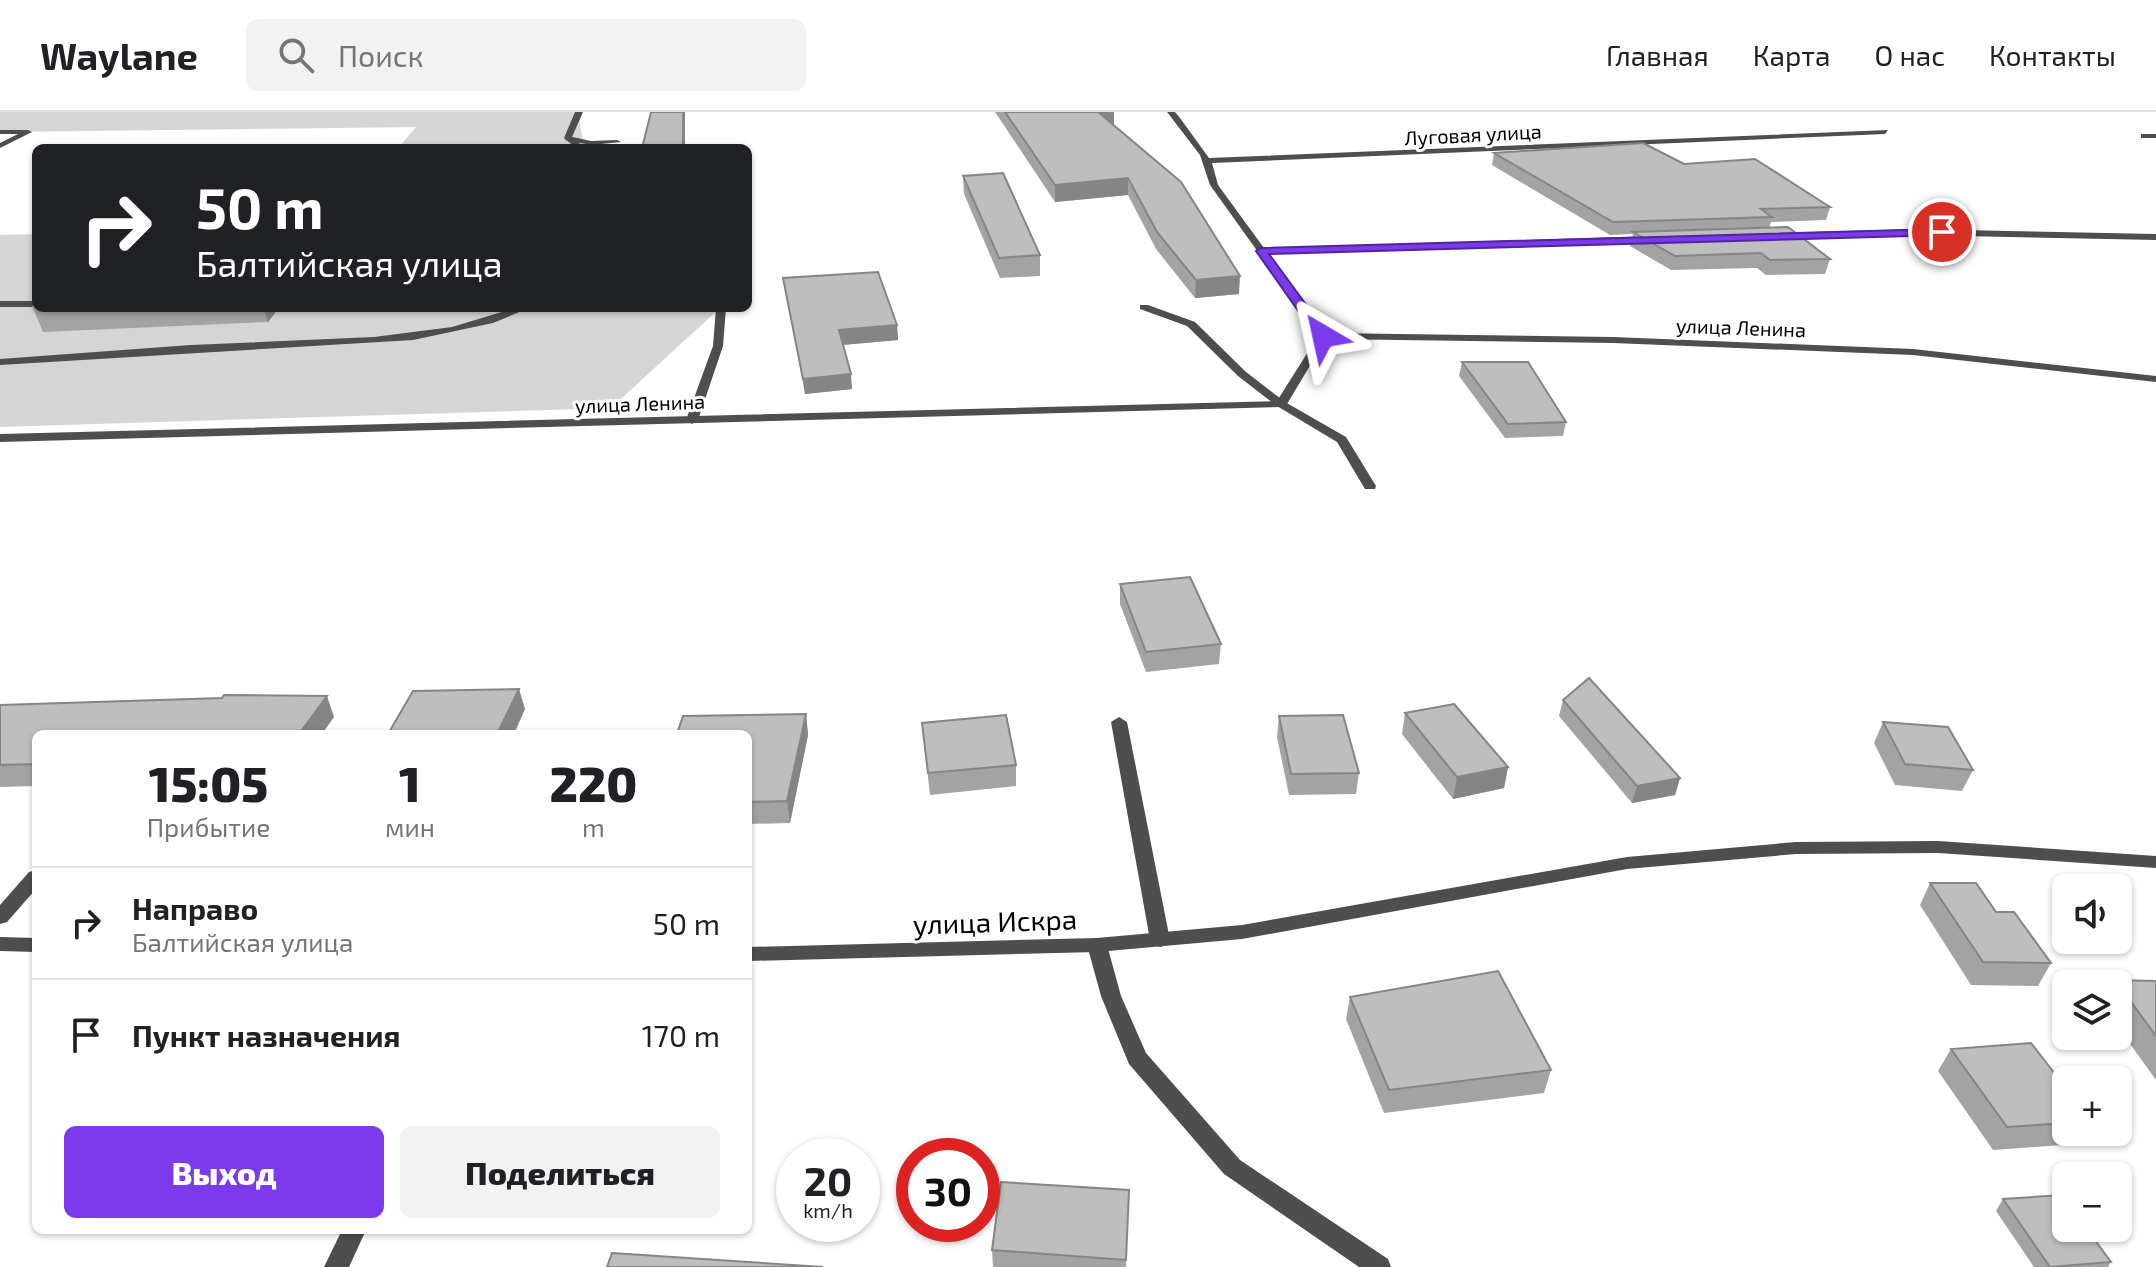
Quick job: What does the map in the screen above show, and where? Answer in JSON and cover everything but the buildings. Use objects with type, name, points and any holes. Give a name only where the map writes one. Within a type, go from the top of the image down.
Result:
[{"type":"street","points":[[568,138],[579,112]]},
{"type":"street","points":[[1171,112],[1185,126],[1206,161],[1214,185],[1323,336],[1281,404]]},
{"type":"street","points":[[0,132],[28,132],[0,146]]},
{"type":"street","name":"Луговая улица","points":[[1206,161],[1885,132]]},
{"type":"street","points":[[2144,136],[2156,136]]},
{"type":"street","points":[[568,138],[591,143],[617,142]]},
{"type":"street","points":[[568,138],[576,144]]},
{"type":"street","points":[[1769,236],[1912,232],[2156,237]]},
{"type":"street","points":[[1261,251],[1660,239]]},
{"type":"street","points":[[0,304],[32,304]]},
{"type":"street","points":[[1144,307],[1191,324],[1242,374],[1281,404],[1342,440],[1370,486]]},
{"type":"street","points":[[0,362],[148,350],[397,338],[488,324],[515,312]]},
{"type":"street","points":[[692,420],[718,346],[721,312]]},
{"type":"street","name":"улица Ленина","points":[[1323,336],[1613,340],[1913,352],[2156,379]]},
{"type":"street","name":"улица Ленина","points":[[0,438],[1281,404]]},
{"type":"street","points":[[1119,722],[1160,940]]},
{"type":"street","name":"улица Искра","points":[[752,954],[1097,945],[1242,932],[1627,863],[1796,848],[1938,847],[2156,862]]},
{"type":"street","points":[[0,917],[32,881]]},
{"type":"street","points":[[0,944],[32,945]]},
{"type":"street","points":[[1097,945],[1111,996],[1137,1058],[1232,1167],[1379,1267]]},
{"type":"street","points":[[336,1267],[352,1234]]},
{"type":"shaded area","points":[[0,112],[578,112],[583,144],[401,144],[416,127],[0,132]]},
{"type":"shaded area","points":[[32,234],[32,312],[716,312],[611,408],[0,427],[0,235]]},
{"type":"route","points":[[1323,336],[1261,251],[1942,232]]}]
